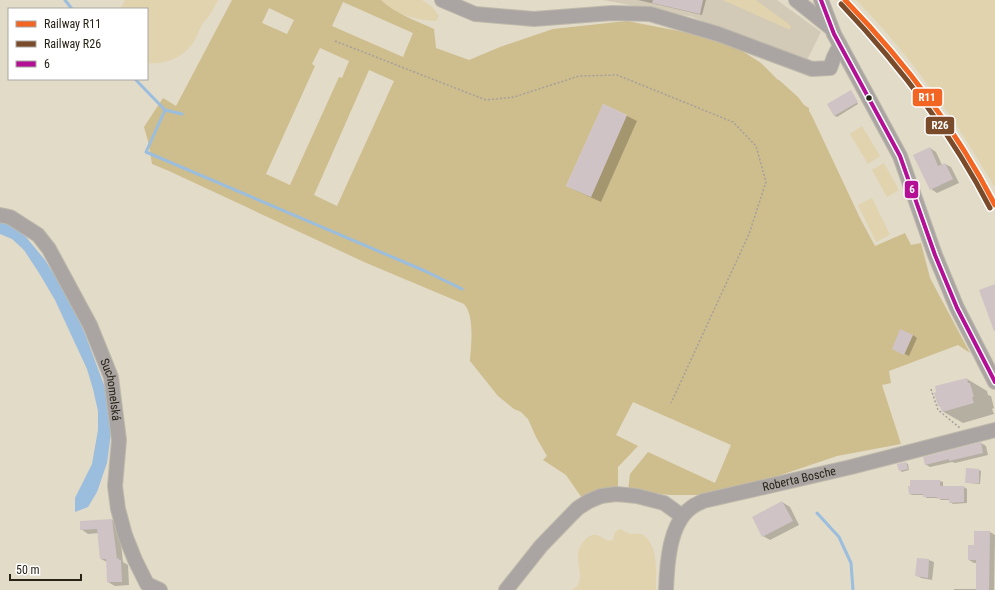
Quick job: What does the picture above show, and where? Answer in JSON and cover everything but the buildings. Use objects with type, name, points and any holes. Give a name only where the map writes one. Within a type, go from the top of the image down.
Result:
[{"type":"street","points":[[442,0],[474,14],[534,19],[612,13],[650,14],[718,34],[812,69],[830,68],[840,46]]},
{"type":"street","points":[[799,3],[832,29]]},
{"type":"street","points":[[822,3],[840,46],[900,156],[935,255],[957,308],[995,382]]},
{"type":"street","name":"Suchomelská","points":[[0,215],[10,217],[38,235],[50,249],[90,324],[111,377],[119,440],[115,486],[118,509],[125,535],[135,560],[148,584],[160,590]]},
{"type":"street","name":"Roberta Bosche","points":[[666,590],[673,536],[677,525],[682,516],[692,507],[704,501],[851,467],[995,430]]},
{"type":"street","points":[[506,590],[542,546],[578,508],[589,501],[601,496],[616,494],[637,496],[664,503],[682,516]]},
{"type":"path","points":[[335,41],[486,100],[514,97],[579,76],[617,75],[733,122],[756,146],[766,182],[749,234],[671,403]]},
{"type":"path","points":[[931,389],[938,410],[971,436]]},
{"type":"shaded area","points":[[125,0],[218,0],[209,16],[201,26],[191,46],[174,59],[161,63],[148,63],[148,8],[121,8]]},
{"type":"shaded area","points":[[232,0],[381,0],[399,13],[434,29],[436,48],[469,60],[500,47],[553,29],[627,21],[684,32],[736,47],[761,63],[798,97],[804,105],[809,108],[809,111],[860,218],[875,246],[905,233],[911,245],[921,243],[930,278],[970,353],[958,345],[889,371],[891,383],[882,385],[901,444],[837,456],[769,479],[700,495],[670,495],[628,490],[630,474],[648,452],[715,483],[731,445],[633,402],[616,435],[638,446],[618,467],[618,486],[592,493],[582,498],[566,475],[543,460],[547,456],[528,419],[521,412],[514,409],[498,396],[470,361],[471,323],[470,316],[464,304],[364,262],[152,164],[144,127],[163,98],[176,106]],"holes":[[[343,2],[413,33],[403,57],[332,26]],[[269,8],[294,20],[287,34],[262,23]],[[320,48],[349,61],[342,78],[339,77],[290,185],[266,174],[315,66],[312,64]],[[369,70],[394,81],[337,206],[314,195]],[[603,104],[627,115],[591,197],[566,186]]]},
{"type":"shaded area","points":[[381,0],[422,0],[432,7],[439,16],[436,21],[406,16],[399,13]]},
{"type":"shaded area","points":[[603,0],[777,0],[821,32],[806,62],[749,42],[693,17]]},
{"type":"shaded area","points":[[724,0],[756,0],[790,25],[791,29],[725,2]]},
{"type":"shaded area","points":[[856,0],[995,0],[995,188],[965,138],[932,90],[895,43]]},
{"type":"shaded area","points":[[862,126],[880,156],[868,164],[850,134]]},
{"type":"shaded area","points":[[884,163],[899,190],[887,197],[872,170]]},
{"type":"shaded area","points":[[872,198],[890,235],[876,242],[858,205]]},
{"type":"shaded area","points":[[620,529],[630,534],[641,534],[647,538],[651,544],[654,551],[656,567],[656,590],[571,590],[577,586],[580,581],[578,553],[583,542],[588,537],[593,535],[597,535],[610,541],[613,540],[615,532]]},
{"type":"water","points":[[0,222],[11,225],[26,237],[45,260],[71,302],[85,334],[107,393],[111,433],[107,463],[97,492],[88,507],[75,512],[75,498],[92,464],[98,430],[98,411],[93,389],[87,369],[55,300],[24,250],[12,239],[0,234]]},
{"type":"waterway","points":[[65,0],[71,8]]},
{"type":"waterway","points":[[136,80],[165,110],[146,152],[425,271],[462,289]]},
{"type":"waterway","points":[[165,110],[182,114]]},
{"type":"waterway","points":[[817,513],[839,537],[851,563],[853,590]]},
{"type":"rail line","name":"R11","points":[[845,0],[888,47],[928,97],[964,150],[995,205]]},
{"type":"rail line","name":"R26","points":[[841,4],[883,51],[923,101],[959,153],[990,208]]},
{"type":"transit line","name":"6","points":[[821,0],[834,34],[900,156],[935,255],[957,308],[995,382]]}]
